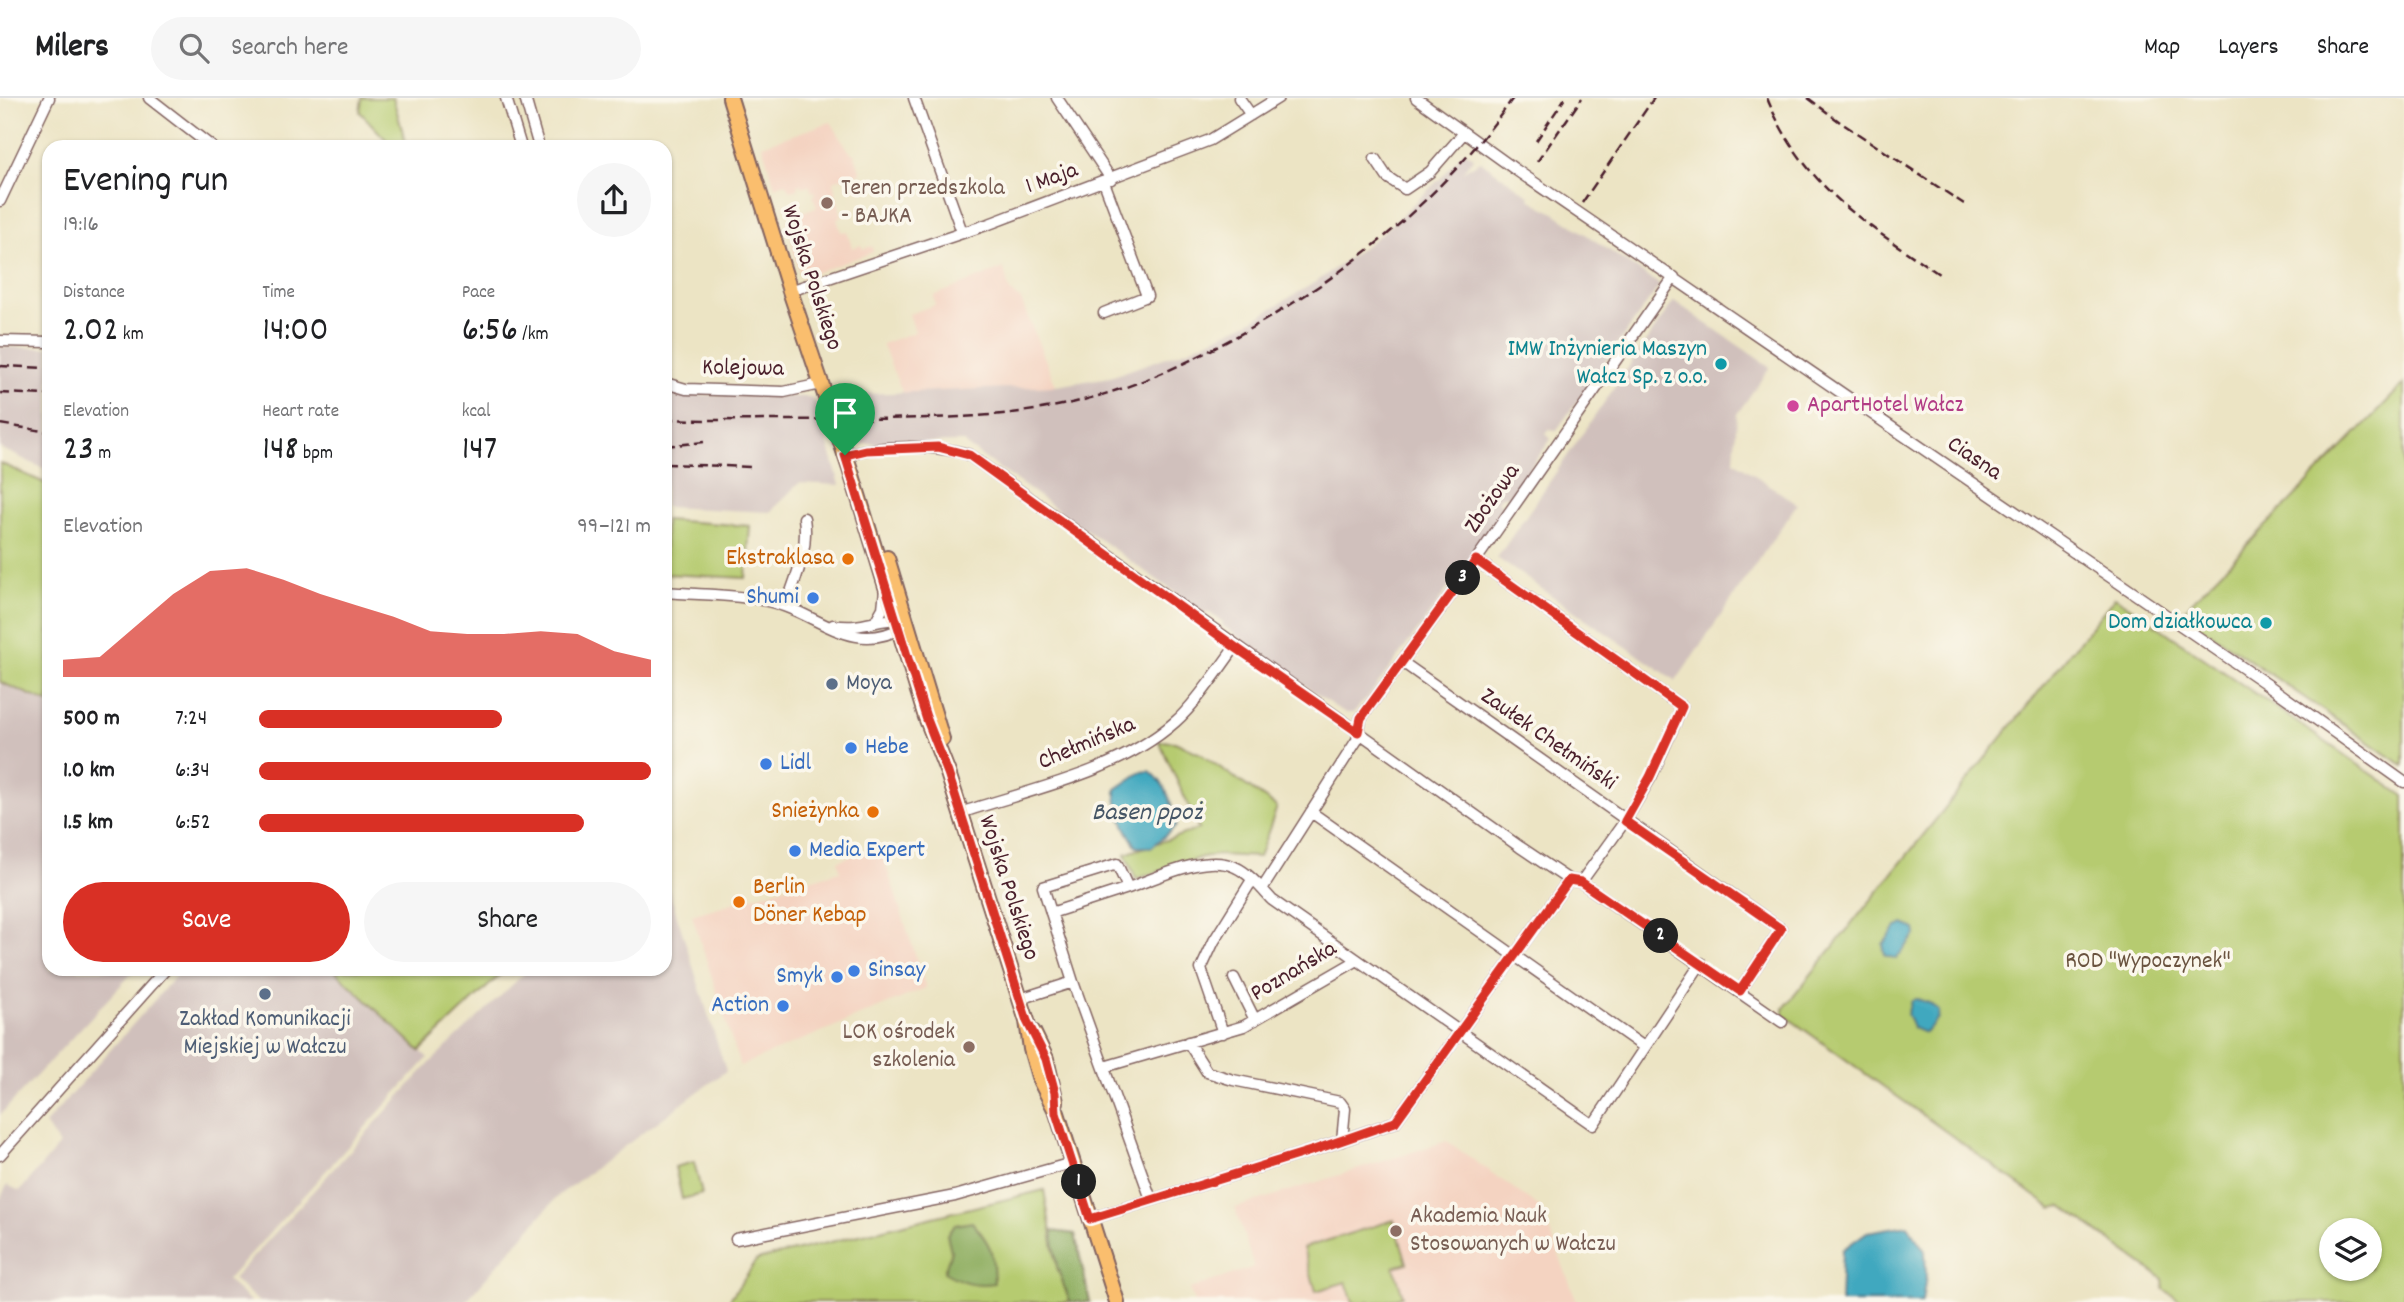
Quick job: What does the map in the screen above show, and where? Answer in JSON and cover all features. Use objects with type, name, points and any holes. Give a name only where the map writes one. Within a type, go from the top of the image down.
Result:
[{"type":"main road","name":"Wojska Polskiego","points":[[730,98],[886,586],[936,714],[945,749],[946,768],[1027,1021],[1031,1049],[1040,1080],[1056,1113],[1117,1302]]},
{"type":"main road","name":"Wojska Polskiego","points":[[851,472],[884,550],[901,623]]},
{"type":"street","points":[[1,196],[49,98]]},
{"type":"street","points":[[149,98],[203,140]]},
{"type":"street","points":[[506,98],[519,140]]},
{"type":"street","points":[[525,98],[537,140]]},
{"type":"street","points":[[914,98],[962,233]]},
{"type":"street","points":[[1057,98],[1107,181],[1147,296],[1104,313]]},
{"type":"street","points":[[1239,98],[1251,115]]},
{"type":"street","name":"1 Maja","points":[[790,290],[1107,181],[1210,140],[1278,98]]},
{"type":"street","name":"Ciasna","points":[[1416,98],[1463,134],[2268,685],[2404,782]]},
{"type":"street","points":[[1375,159],[1387,177],[1405,189],[1436,166],[1463,134]]},
{"type":"street","name":"Zbożowa","points":[[1262,889],[1357,740],[1361,718],[1476,560],[1674,277]]},
{"type":"street","points":[[0,341],[42,342]]},
{"type":"street","name":"Kolejowa","points":[[672,385],[686,389],[784,392],[821,384]]},
{"type":"street","points":[[845,455],[866,450],[938,447],[969,455],[1235,647],[1569,880],[1581,882],[1783,1022]]},
{"type":"street","points":[[786,606],[807,538],[804,518]]},
{"type":"street","points":[[1476,560],[1682,707],[1650,777],[1625,821],[1581,882]]},
{"type":"street","points":[[875,622],[883,608],[886,586]]},
{"type":"street","points":[[672,593],[762,600],[786,606],[839,632],[865,638],[901,623]]},
{"type":"street","points":[[822,623],[854,628],[875,622],[901,623]]},
{"type":"street","name":"Chełmińska","points":[[960,813],[1088,771],[1127,754],[1154,738],[1178,720],[1235,647]]},
{"type":"street","name":"Zaułek Chełmiński","points":[[1402,662],[1781,929],[1740,991]]},
{"type":"street","points":[[1311,812],[1644,1047]]},
{"type":"street","name":"Poznańska","points":[[1051,913],[1207,862],[1222,863],[1237,868],[1272,900],[1356,961],[1255,1020],[1223,1033],[1104,1067]]},
{"type":"street","points":[[1128,888],[1117,864],[1043,887],[1073,982],[1151,1199]]},
{"type":"street","points":[[1223,1033],[1201,969],[1214,940],[1252,880]]},
{"type":"street","points":[[1090,1219],[1395,1122],[1569,880]]},
{"type":"street","points":[[1356,961],[1594,1125],[1701,963]]},
{"type":"street","points":[[0,1156],[160,976]]},
{"type":"street","points":[[1234,978],[1255,1020]]},
{"type":"street","points":[[1020,999],[1073,982]]},
{"type":"street","points":[[1188,1042],[1207,1072],[1340,1102],[1345,1109],[1342,1141]]},
{"type":"street","points":[[736,1239],[841,1216],[955,1196],[1072,1163]]},
{"type":"shaded area","name":"Teren przedszkola - BAJKA","points":[[831,122],[849,151],[855,155],[861,173],[833,181],[842,217],[837,219],[841,232],[847,231],[852,248],[872,246],[873,252],[801,278],[791,235],[796,233],[794,227],[789,228],[787,221],[797,218],[796,214],[817,207],[813,196],[816,194],[809,185],[797,185],[798,189],[790,191],[786,183],[775,187],[762,145]]},
{"type":"shaded area","points":[[1464,151],[1474,158],[1462,172],[1480,161],[1530,196],[1529,199],[1556,214],[1660,285],[1556,431],[1549,429],[1546,434],[1551,439],[1510,496],[1502,496],[1498,501],[1503,507],[1498,516],[1432,611],[1353,713],[1346,713],[1332,705],[1222,625],[1223,622],[1200,610],[965,442],[855,444],[844,395],[1056,386],[1110,377],[1189,349],[1249,322],[1319,280],[1382,233],[1442,177]]},
{"type":"shaded area","points":[[1004,268],[1009,290],[1021,300],[1056,386],[1013,397],[903,394],[882,344],[915,332],[909,314],[935,305],[933,296]]},
{"type":"shaded area","points":[[1674,301],[1770,367],[1737,414],[1734,461],[1797,504],[1676,681],[1497,558]]},
{"type":"shaded area","points":[[0,347],[42,348],[42,468],[0,448]]},
{"type":"shaded area","points":[[672,391],[688,395],[810,397],[816,403],[840,485],[799,483],[770,512],[672,507]]},
{"type":"shaded area","points":[[0,683],[42,701],[42,976],[129,976],[0,1115]]},
{"type":"shaded area","points":[[879,844],[926,988],[740,1066],[692,915],[840,871],[838,861]]},
{"type":"shaded area","points":[[672,900],[726,1071],[559,1195],[465,1302],[259,1302],[233,1279],[432,1061],[522,976],[672,976]]},
{"type":"shaded area","points":[[176,976],[340,976],[428,1058],[227,1280],[251,1302],[0,1302],[0,1199],[7,1185],[20,1191],[59,1145],[45,1124]]},
{"type":"shaded area","name":"Akademia Nauk Stosowanych w Wałczu","points":[[1447,1141],[1541,1208],[1577,1302],[1194,1302],[1190,1289],[1254,1267],[1235,1208]]},
{"type":"green space","points":[[362,98],[393,98],[405,140],[386,140],[360,112]]},
{"type":"green space","points":[[2404,384],[2404,766],[2181,613]]},
{"type":"green space","points":[[0,463],[42,482],[42,700],[0,682]]},
{"type":"green space","points":[[672,520],[750,526],[746,578],[672,574]]},
{"type":"green space","name":"ROD \"Wypoczynek\"","points":[[2115,597],[2404,796],[2404,1302],[2182,1302],[2164,1289],[2163,1279],[2062,1206],[2052,1208],[1784,1015],[1784,1008]]},
{"type":"green space","points":[[1159,741],[1175,742],[1199,753],[1277,807],[1259,857],[1202,857],[1136,879],[1125,854],[1199,829]]},
{"type":"green space","points":[[340,976],[499,976],[420,1051]]},
{"type":"green space","points":[[694,1162],[702,1194],[682,1199],[675,1167]]},
{"type":"green space","points":[[1044,1190],[1057,1267],[1070,1302],[728,1302],[757,1260]]},
{"type":"green space","points":[[1394,1220],[1407,1263],[1394,1267],[1403,1296],[1384,1302],[1353,1302],[1346,1282],[1316,1291],[1303,1248]]},
{"type":"green space","points":[[972,1222],[990,1250],[994,1283],[968,1282],[944,1272],[951,1251],[947,1234],[955,1225]]},
{"type":"green space","points":[[1052,1231],[1075,1234],[1090,1302],[1070,1302],[1057,1267]]},
{"type":"water","name":"Basen ppoż","points":[[1150,771],[1165,789],[1176,826],[1152,847],[1137,847],[1122,820],[1116,789],[1141,772]]},
{"type":"water","points":[[1904,924],[1915,929],[1916,934],[1896,959],[1885,955],[1883,944],[1897,927]]},
{"type":"water","points":[[1912,1000],[1929,1003],[1939,1011],[1938,1018],[1925,1033],[1913,1028],[1907,1014]]},
{"type":"water","points":[[1907,1225],[1925,1251],[1926,1276],[1922,1302],[1840,1302],[1842,1250],[1867,1232]]},
{"type":"railway","points":[[672,419],[812,420],[984,416],[1083,400],[1158,375],[1253,327],[1362,255],[1428,198],[1458,167],[1513,98]]},
{"type":"railway","points":[[1536,141],[1565,98]]},
{"type":"railway","points":[[1537,162],[1582,98]]},
{"type":"railway","points":[[1582,203],[1654,98]]},
{"type":"railway","points":[[1767,98],[1782,129],[1817,179],[1861,219],[1939,274]]},
{"type":"railway","points":[[1808,98],[1964,204]]},
{"type":"railway","points":[[0,366],[42,368]]},
{"type":"railway","points":[[0,393],[42,395]]},
{"type":"railway","points":[[0,424],[42,431]]},
{"type":"railway","points":[[672,445],[704,442]]},
{"type":"railway","points":[[672,464],[753,467]]},
{"type":"place","name":"Teren przedszkola - BAJKA","points":[[827,203]]},
{"type":"place","name":"IMW Inżynieria Maszyn Wałcz Sp. z o.o.","points":[[1721,364]]},
{"type":"place","name":"ApartHotel Wałcz","points":[[1793,406]]},
{"type":"place","name":"Ekstraklasa","points":[[848,559]]},
{"type":"place","name":"Shumi","points":[[813,598]]},
{"type":"place","name":"Dom działkowca","points":[[2266,623]]},
{"type":"place","name":"Moya","points":[[832,684]]},
{"type":"place","name":"Hebe","points":[[851,748]]},
{"type":"place","name":"Lidl","points":[[766,764]]},
{"type":"place","name":"Snieżynka","points":[[873,812]]},
{"type":"place","name":"Media Expert","points":[[795,851]]},
{"type":"place","name":"Berlin Döner Kebap","points":[[739,902]]},
{"type":"place","name":"Sinsay","points":[[854,971]]},
{"type":"place","name":"Smyk","points":[[837,977]]},
{"type":"place","name":"Zakład Komunikacji Miejskiej w Wałczu","points":[[265,994]]},
{"type":"place","name":"Action","points":[[783,1006]]},
{"type":"place","name":"LOK ośrodek szkolenia","points":[[969,1047]]},
{"type":"place","name":"Akademia Nauk Stosowanych w Wałczu","points":[[1396,1231]]},
{"type":"route","points":[[938,447],[969,455],[1235,647],[1358,732],[1361,718],[1476,560],[1682,707],[1650,777],[1625,821],[1781,929],[1740,991],[1581,882],[1569,880],[1395,1122],[1314,1150],[1090,1219],[1056,1113],[1055,1093],[1046,1059],[1027,1021],[948,773],[926,717],[845,455],[866,450],[938,447]]}]
